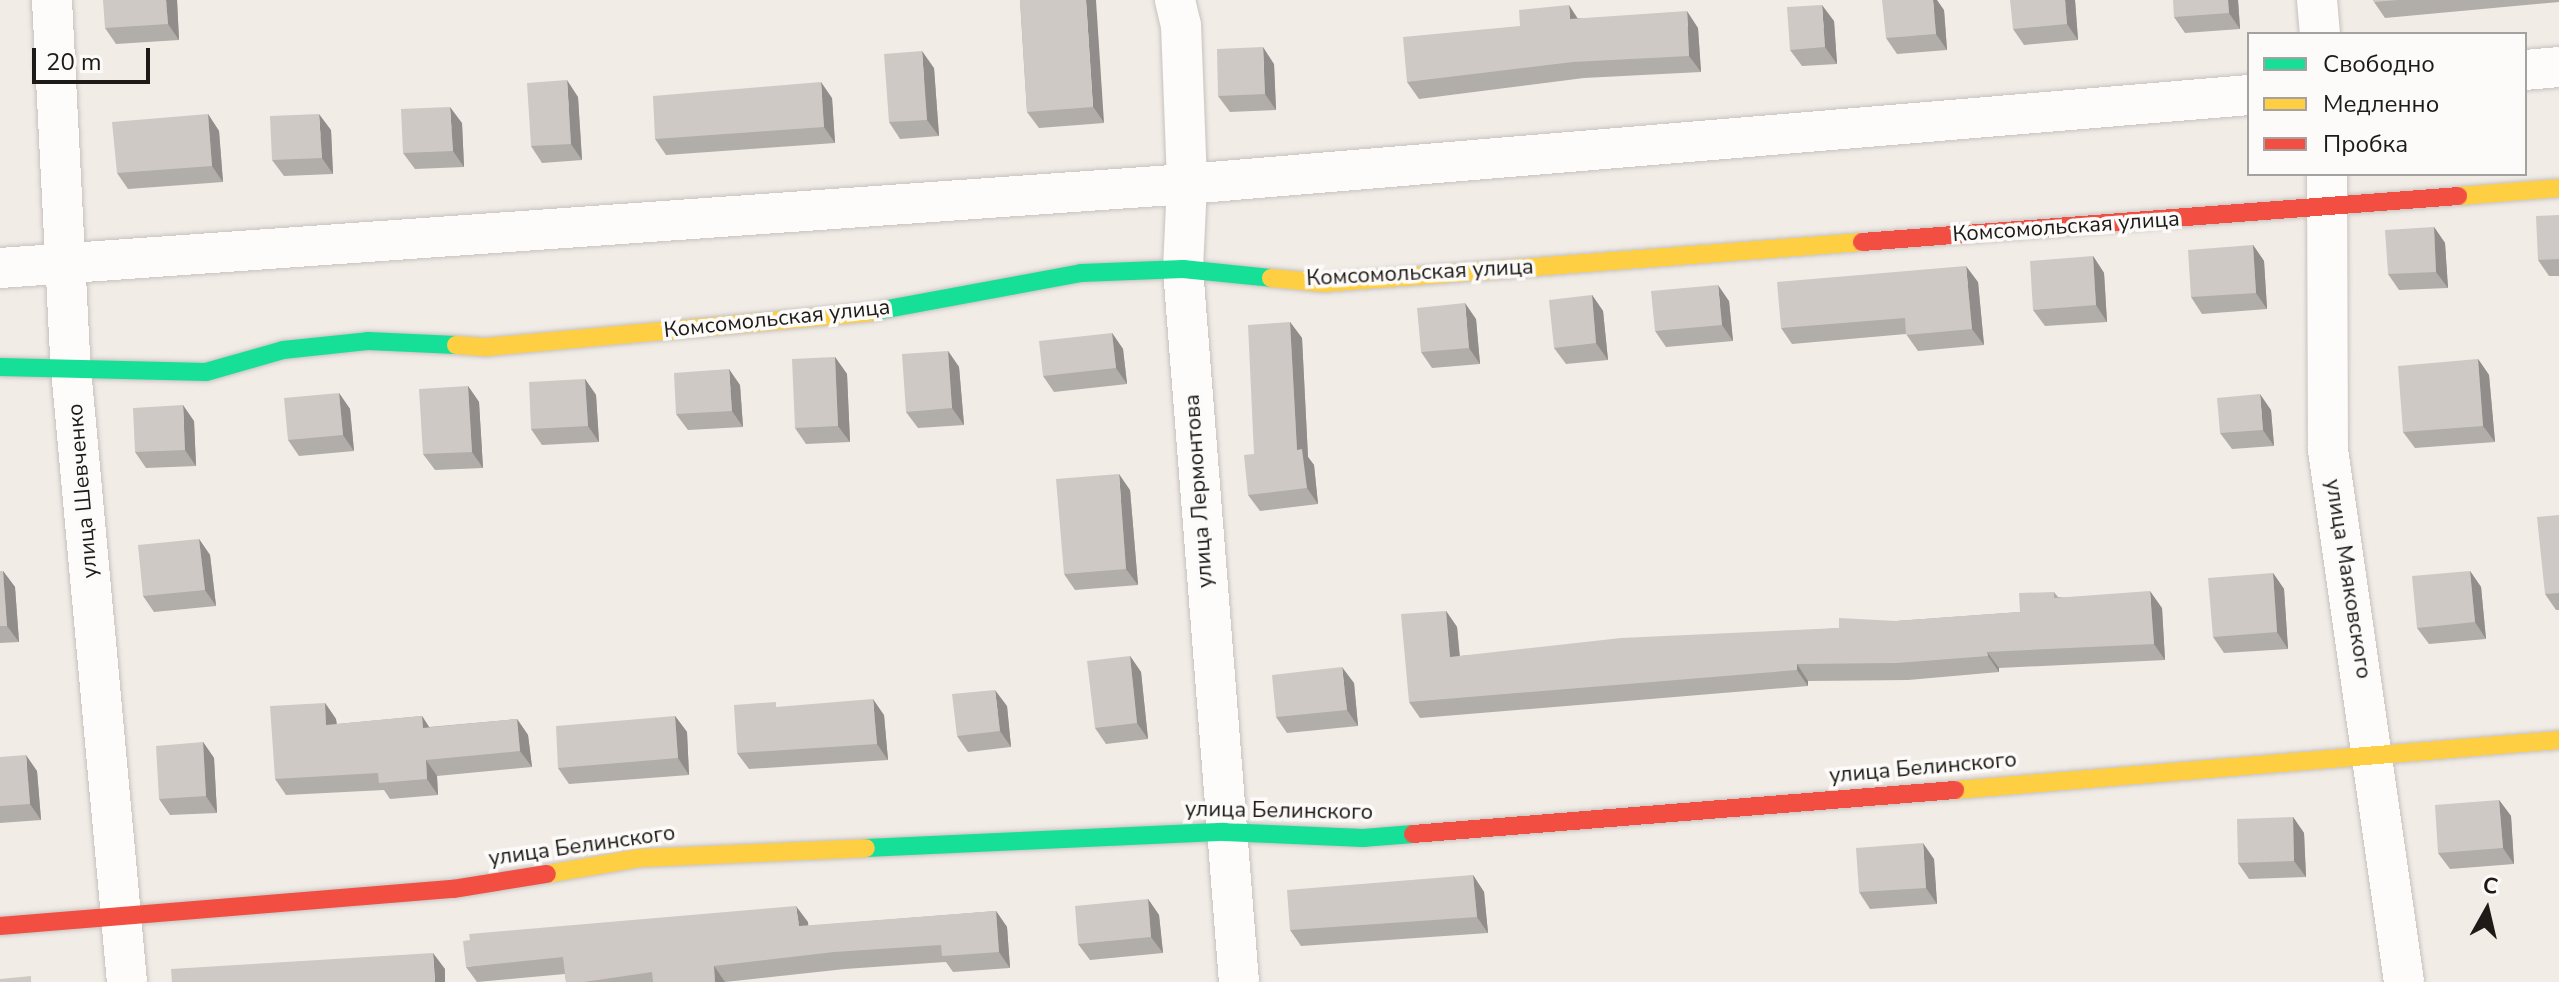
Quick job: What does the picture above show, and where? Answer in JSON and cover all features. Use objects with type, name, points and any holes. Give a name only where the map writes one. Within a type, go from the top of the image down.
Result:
[{"type":"street","name":"улица Шевченко","points":[[52,0],[68,263],[71,369],[127,982]]},
{"type":"street","name":"улица Лермонтова","points":[[1175,0],[1181,25],[1187,184],[1183,269],[1224,832],[1239,982]]},
{"type":"street","points":[[2317,0],[2320,32]]},
{"type":"street","points":[[2527,70],[2559,67]]},
{"type":"street","points":[[0,268],[1187,184],[2247,95]]},
{"type":"street","name":"Комсомольская улица","points":[[0,367],[206,372],[283,350],[368,341],[487,347],[824,317],[1081,273],[1183,269],[1324,283],[2327,191],[2559,188]]},
{"type":"street","name":"улица Маяковского","points":[[2327,191],[2328,450],[2376,756],[2404,982]]},
{"type":"street","name":"улица Белинского","points":[[0,926],[453,889],[641,858],[1224,832],[1363,838],[2559,740]]},
{"type":"building","points":[[103,0],[166,0],[168,24],[105,28]]},
{"type":"building","points":[[1020,0],[1086,0],[1093,107],[1027,112]]},
{"type":"building","points":[[1882,0],[1933,0],[1936,34],[1886,38]]},
{"type":"building","points":[[2010,0],[2065,0],[2067,24],[2013,29]]},
{"type":"building","points":[[2173,0],[2228,0],[2229,13],[2174,17]]},
{"type":"building","points":[[1569,5],[1570,19],[1687,11],[1689,56],[1573,62],[1407,82],[1403,37],[1520,26],[1519,10]]},
{"type":"building","points":[[1822,5],[1825,47],[1790,50],[1787,7]]},
{"type":"building","points":[[1263,47],[1265,94],[1218,96],[1217,49]]},
{"type":"building","points":[[922,51],[927,120],[889,122],[884,54]]},
{"type":"building","points":[[567,80],[571,144],[531,146],[527,83]]},
{"type":"building","points":[[821,82],[824,127],[655,139],[653,96]]},
{"type":"building","points":[[450,107],[453,151],[403,153],[401,109]]},
{"type":"building","points":[[208,114],[212,166],[117,173],[112,122]]},
{"type":"building","points":[[319,114],[322,158],[272,160],[270,116]]},
{"type":"building","points":[[2559,215],[2559,259],[2538,260],[2536,216]]},
{"type":"building","points":[[2434,227],[2436,272],[2388,274],[2385,230]]},
{"type":"building","points":[[2253,245],[2256,293],[2191,297],[2188,250]]},
{"type":"building","points":[[2093,256],[2096,305],[2033,310],[2030,261]]},
{"type":"building","points":[[1966,266],[1972,329],[1906,335],[1905,318],[1781,328],[1777,282]]},
{"type":"building","points":[[1718,285],[1722,325],[1655,331],[1651,291]]},
{"type":"building","points":[[1592,295],[1596,343],[1554,348],[1549,300]]},
{"type":"building","points":[[1465,303],[1469,348],[1421,352],[1417,308]]},
{"type":"building","points":[[1290,322],[1297,450],[1302,449],[1307,488],[1248,495],[1244,455],[1254,454],[1248,325]]},
{"type":"building","points":[[1112,333],[1116,368],[1043,376],[1039,341]]},
{"type":"building","points":[[948,351],[952,408],[906,412],[902,354]]},
{"type":"building","points":[[835,357],[838,426],[795,428],[792,359]]},
{"type":"building","points":[[2478,359],[2483,426],[2403,432],[2398,366]]},
{"type":"building","points":[[729,369],[732,411],[676,414],[674,373]]},
{"type":"building","points":[[585,379],[588,426],[531,429],[529,382]]},
{"type":"building","points":[[468,386],[472,452],[423,454],[419,389]]},
{"type":"building","points":[[339,393],[343,435],[288,440],[284,398]]},
{"type":"building","points":[[2260,394],[2263,430],[2220,433],[2217,398]]},
{"type":"building","points":[[183,405],[185,450],[135,452],[133,408]]},
{"type":"building","points":[[1119,474],[1126,569],[1064,574],[1056,479]]},
{"type":"building","points":[[2559,515],[2559,593],[2545,594],[2537,517]]},
{"type":"building","points":[[199,539],[205,590],[143,596],[138,545]]},
{"type":"building","points":[[0,571],[3,571],[7,626],[0,626]]},
{"type":"building","points":[[2470,571],[2475,622],[2417,628],[2412,576]]},
{"type":"building","points":[[2273,573],[2277,632],[2213,637],[2208,578]]},
{"type":"building","points":[[2150,591],[2154,644],[1987,652],[1988,656],[1897,663],[1797,664],[1797,670],[1409,702],[1401,614],[1446,611],[1450,657],[1621,638],[1839,628],[1839,618],[1896,621],[2020,612],[2019,593],[2054,592],[2054,598]]},
{"type":"building","points":[[1130,656],[1137,723],[1095,728],[1087,661]]},
{"type":"building","points":[[1342,667],[1347,710],[1276,717],[1272,675]]},
{"type":"building","points":[[995,690],[1000,731],[957,736],[952,694]]},
{"type":"building","points":[[873,699],[877,744],[737,753],[734,705],[776,702],[776,707]]},
{"type":"building","points":[[325,703],[326,725],[422,716],[423,728],[517,719],[520,751],[426,760],[427,779],[379,783],[378,773],[275,779],[270,706]]},
{"type":"building","points":[[675,716],[678,758],[558,768],[556,726]]},
{"type":"building","points":[[203,742],[206,796],[159,799],[156,746]]},
{"type":"building","points":[[26,755],[30,804],[0,806],[0,757]]},
{"type":"building","points":[[2499,800],[2503,848],[2438,853],[2435,805]]},
{"type":"building","points":[[2293,817],[2294,861],[2238,863],[2237,819]]},
{"type":"building","points":[[1923,843],[1926,888],[1859,892],[1856,848]]},
{"type":"building","points":[[1473,875],[1477,917],[1290,930],[1287,890]]},
{"type":"building","points":[[1148,899],[1151,937],[1078,944],[1075,906]]},
{"type":"building","points":[[796,906],[799,926],[996,911],[999,952],[942,956],[941,945],[834,952],[714,966],[715,982],[653,982],[652,972],[566,982],[563,957],[466,967],[463,941],[470,940],[469,934]]},
{"type":"building","points":[[433,953],[435,982],[172,982],[171,969]]},
{"type":"building","points":[[31,976],[31,982],[0,982],[0,979]]},
{"type":"traffic: fast","points":[[871,312],[1081,273],[1183,269],[1271,278]]},
{"type":"traffic: fast","points":[[0,367],[206,372],[283,350],[368,341],[456,345]]},
{"type":"traffic: fast","points":[[866,848],[1224,832],[1363,838],[1413,834]]},
{"type":"traffic: slow","points":[[2458,196],[2559,188]]},
{"type":"traffic: slow","points":[[1271,278],[1324,283],[1862,242]]},
{"type":"traffic: slow","points":[[456,345],[487,347],[871,312]]},
{"type":"traffic: slow","points":[[1955,790],[2559,740]]},
{"type":"traffic: slow","points":[[547,874],[641,858],[866,848]]},
{"type":"traffic: jam","points":[[1862,242],[2458,196]]},
{"type":"traffic: jam","points":[[1413,834],[1955,790]]},
{"type":"traffic: jam","points":[[0,926],[453,889],[547,874]]}]
